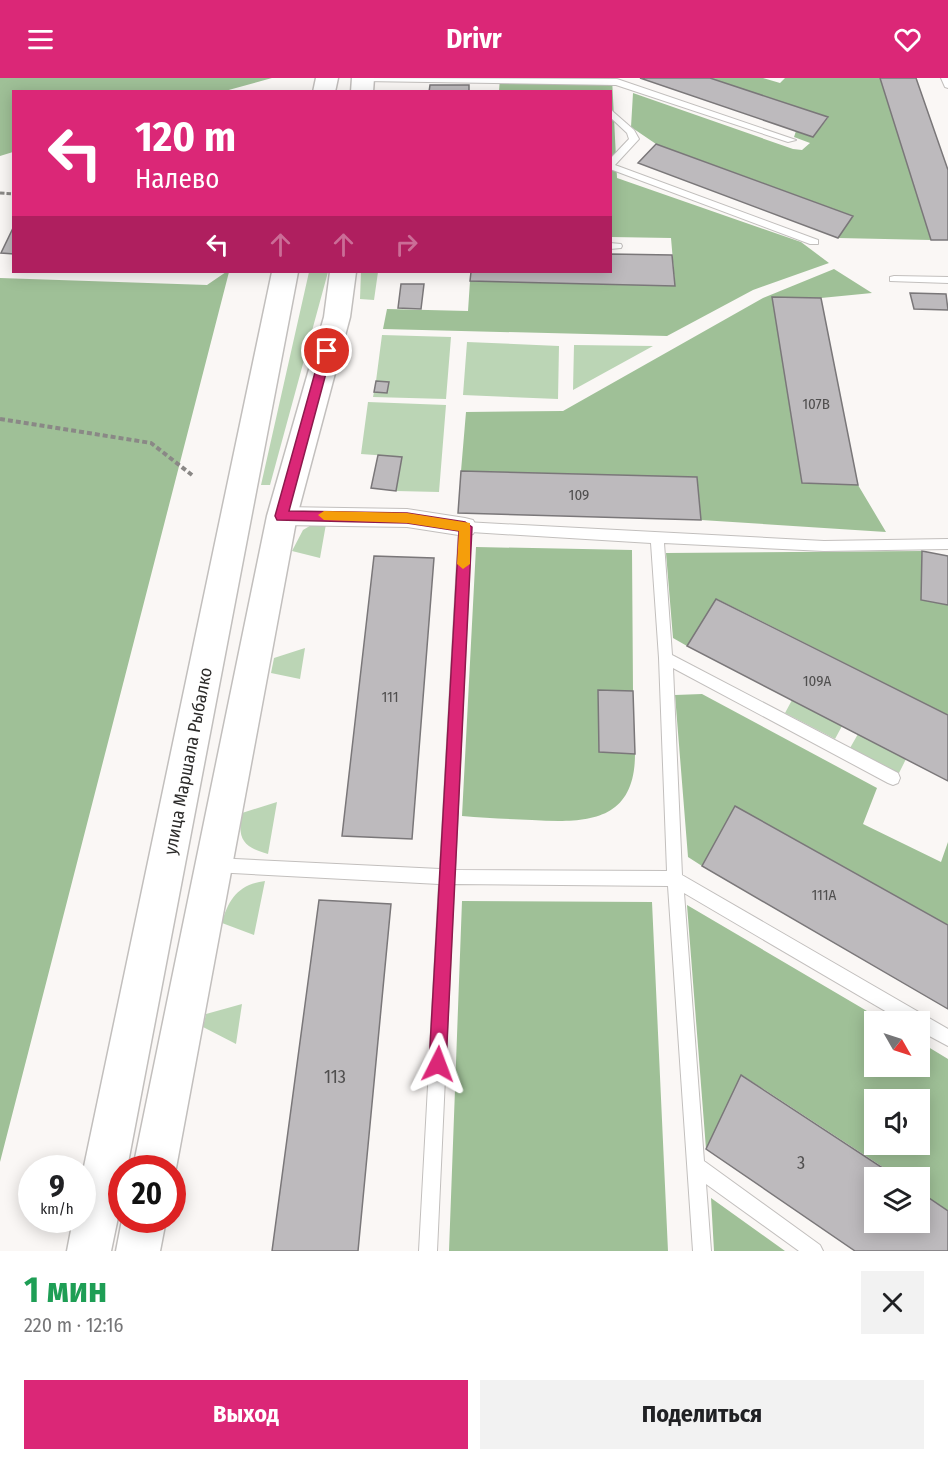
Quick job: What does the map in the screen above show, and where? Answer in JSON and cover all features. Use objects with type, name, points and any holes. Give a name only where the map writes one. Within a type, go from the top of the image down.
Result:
[{"type":"main road","name":"улица Маршала Рыбалко","points":[[89,1251],[285,273]]},
{"type":"main road","points":[[156,1155],[282,516],[337,317],[343,273]]},
{"type":"main road","points":[[138,1251],[141,1233]]},
{"type":"street","points":[[282,516],[407,518],[465,527]]},
{"type":"lane","points":[[363,78],[489,79],[609,84],[617,82],[791,140]]},
{"type":"lane","points":[[945,78],[948,85]]},
{"type":"lane","points":[[612,114],[631,132],[634,139],[612,163]]},
{"type":"lane","points":[[612,166],[814,242]]},
{"type":"lane","points":[[894,279],[948,280]]},
{"type":"lane","points":[[428,1251],[465,527],[824,546],[948,544]]},
{"type":"lane","points":[[657,538],[666,658],[675,879],[702,1251]]},
{"type":"lane","points":[[666,658],[893,778]]},
{"type":"lane","points":[[212,865],[448,877],[675,879],[948,1038]]},
{"type":"lane","points":[[696,1166],[814,1251]]},
{"type":"path","points":[[0,419],[151,444],[192,476]]},
{"type":"green space","points":[[0,78],[272,78],[229,90],[12,90],[12,152],[0,156]]},
{"type":"green space","points":[[500,78],[612,78],[617,178],[801,242],[829,263],[753,290],[667,336],[383,329],[387,309],[468,311],[470,281],[675,285],[671,238],[612,237],[612,90],[499,90]]},
{"type":"green space","points":[[710,78],[763,78],[780,83],[785,78],[880,78],[931,240],[838,238],[853,216],[656,144],[631,127],[633,93],[793,149],[802,150],[810,143],[794,137],[796,131],[813,137],[828,118]]},
{"type":"green space","points":[[834,269],[872,293],[821,298],[772,297],[802,483],[858,485],[886,532],[701,520],[697,477],[461,471],[466,412],[563,411],[763,298]]},
{"type":"green space","points":[[225,273],[229,273],[0,1162],[0,278],[207,285]]},
{"type":"green space","points":[[309,273],[328,273],[270,485],[261,485]]},
{"type":"green space","points":[[361,273],[378,273],[374,300],[360,299]]},
{"type":"green space","points":[[382,335],[451,337],[446,399],[373,397],[374,392],[387,392],[389,382],[376,381]]},
{"type":"green space","points":[[467,342],[559,346],[558,399],[463,395]]},
{"type":"green space","points":[[574,345],[653,346],[573,390]]},
{"type":"green space","points":[[368,402],[446,405],[439,492],[396,491],[402,457],[361,454]]},
{"type":"green space","points":[[313,524],[326,524],[320,558],[292,551],[303,530]]},
{"type":"green space","points":[[476,547],[632,550],[633,691],[598,690],[600,752],[635,754],[633,777],[626,794],[616,806],[603,814],[570,821],[462,816]]},
{"type":"green space","points":[[922,551],[921,600],[948,605],[948,715],[717,599],[687,646],[673,638],[666,553]]},
{"type":"green space","points":[[305,648],[300,679],[271,673],[274,658]]},
{"type":"green space","points":[[702,694],[877,788],[863,824],[941,862],[948,842],[948,925],[735,806],[702,866],[688,857],[675,695]]},
{"type":"green space","points":[[792,700],[842,726],[835,739],[785,713]]},
{"type":"green space","points":[[858,734],[906,759],[899,773],[850,748]]},
{"type":"green space","points":[[277,802],[268,854],[247,845],[244,841],[240,829],[242,813]]},
{"type":"green space","points":[[265,881],[254,935],[222,923],[231,900],[236,894],[248,885]]},
{"type":"green space","points":[[462,901],[652,902],[668,1251],[449,1251]]},
{"type":"green space","points":[[687,905],[867,1011],[864,1011],[864,1077],[930,1077],[930,1048],[948,1059],[948,1211],[930,1199],[930,1167],[883,1167],[864,1155],[930,1155],[930,1089],[864,1089],[864,1155],[742,1075],[706,1149]]},
{"type":"green space","points":[[242,1004],[236,1044],[203,1027],[206,1014]]},
{"type":"green space","points":[[711,1198],[785,1251],[714,1251]]},
{"type":"building","points":[[640,78],[710,78],[828,117],[813,137]]},
{"type":"building","points":[[880,78],[916,78],[948,170],[948,240],[931,240]]},
{"type":"building","points":[[430,85],[469,85],[469,90],[429,90]]},
{"type":"building","points":[[656,144],[853,216],[838,238],[638,163]]},
{"type":"building","points":[[12,230],[12,254],[1,253]]},
{"type":"building","points":[[612,254],[672,255],[675,286],[470,281],[471,273],[612,273]]},
{"type":"building","points":[[401,284],[424,284],[421,309],[398,308]]},
{"type":"building","points":[[910,293],[946,294],[948,310],[914,309]]},
{"type":"building","points":[[772,297],[821,298],[858,485],[802,483]]},
{"type":"building","points":[[376,381],[389,382],[387,393],[374,392]]},
{"type":"building","points":[[378,455],[402,457],[396,491],[371,488]]},
{"type":"building","points":[[461,471],[697,477],[701,520],[458,513]]},
{"type":"building","points":[[922,551],[948,556],[948,605],[921,600]]},
{"type":"building","points":[[374,556],[434,558],[412,839],[342,836]]},
{"type":"building","points":[[716,599],[948,715],[948,781],[687,646]]},
{"type":"building","points":[[598,690],[633,691],[635,754],[599,752]]},
{"type":"building","points":[[735,806],[948,925],[948,1009],[702,866]]},
{"type":"building","points":[[319,900],[391,904],[358,1251],[272,1251]]},
{"type":"building","points":[[741,1075],[881,1167],[864,1167],[864,1233],[930,1233],[930,1199],[948,1211],[948,1251],[855,1251],[706,1149]]},
{"type":"slow traffic","points":[[324,515],[407,518],[465,527],[463,564]]},
{"type":"route","points":[[327,351],[282,516],[337,515],[407,518],[465,527],[438,1064]]}]
